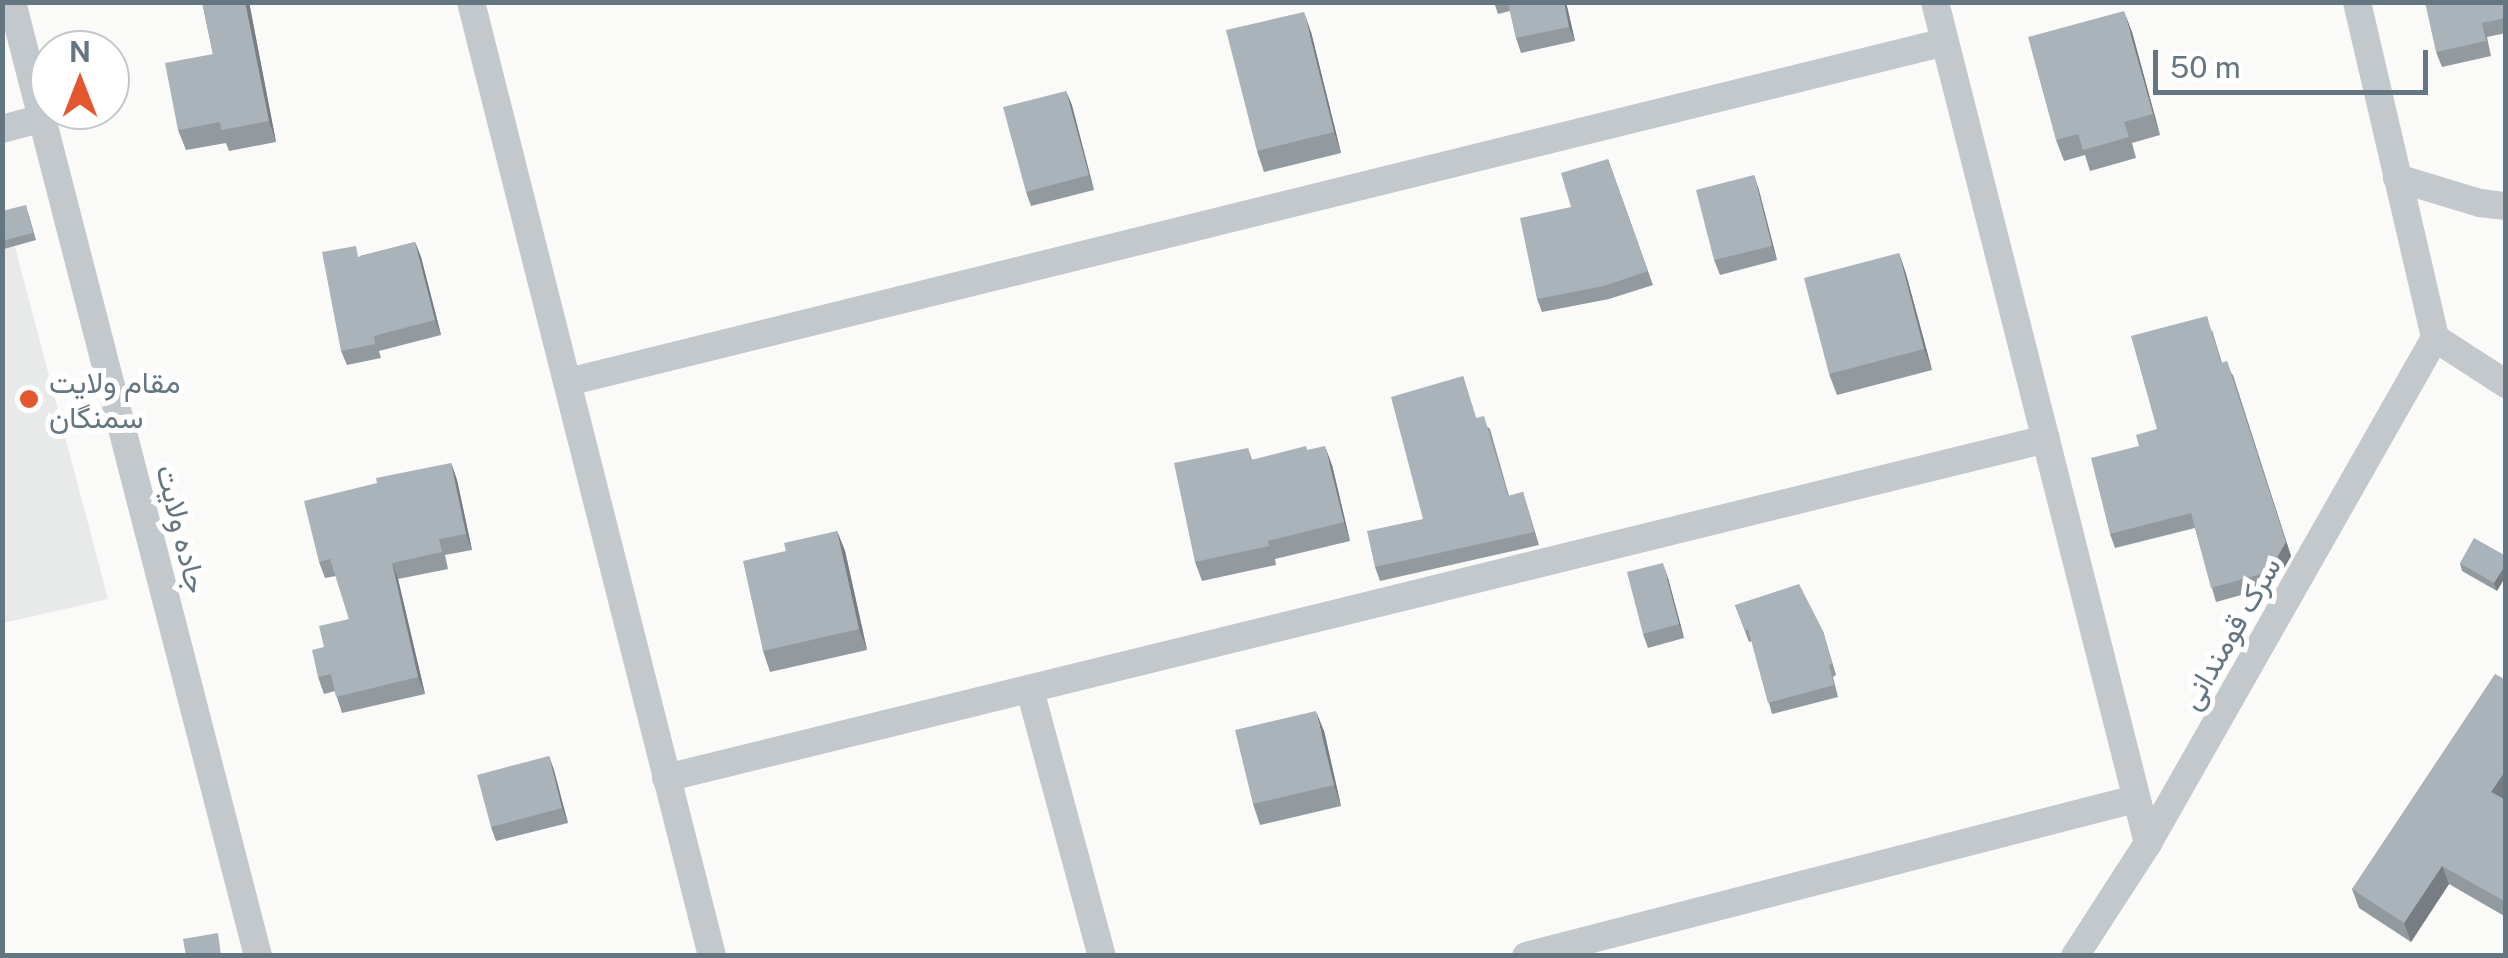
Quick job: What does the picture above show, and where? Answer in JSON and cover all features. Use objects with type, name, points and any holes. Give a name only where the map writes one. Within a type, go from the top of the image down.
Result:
[{"type":"street","name":"جاده ولایت","points":[[12,2],[30,69]]},
{"type":"street","points":[[471,2],[712,956]]},
{"type":"street","points":[[1935,2],[2148,842]]},
{"type":"street","points":[[2357,2],[2435,338],[2506,384]]},
{"type":"street","points":[[568,382],[1945,42]]},
{"type":"street","points":[[2,129],[30,121]]},
{"type":"street","name":"جاده ولایت","points":[[46,130],[258,956]]},
{"type":"street","points":[[2398,178],[2506,206]]},
{"type":"street","name":"سرک قومندانی","points":[[2075,956],[2148,842],[2435,338]]},
{"type":"street","points":[[666,778],[2046,439]]},
{"type":"street","points":[[1030,690],[1102,956]]},
{"type":"street","points":[[1526,956],[2135,800]]},
{"type":"shaded area","name":"مقام ولایت سمنگان","points":[[2,198],[108,599],[3,623],[2,623]]},
{"type":"building","points":[[202,2],[245,2],[269,121],[221,130],[220,122],[178,130],[165,63],[213,54]]},
{"type":"building","points":[[1508,2],[1564,2],[1569,27],[1516,38]]},
{"type":"building","points":[[2425,2],[2506,2],[2506,18],[2482,23],[2486,41],[2436,52]]},
{"type":"building","points":[[2124,11],[2153,114],[2124,122],[2129,137],[2083,150],[2078,134],[2056,140],[2028,37]]},
{"type":"building","points":[[1304,12],[1334,132],[1257,151],[1226,30]]},
{"type":"building","points":[[1066,91],[1089,175],[1026,192],[1003,107]]},
{"type":"building","points":[[1608,159],[1648,271],[1604,286],[1537,299],[1520,218],[1571,207],[1561,173]]},
{"type":"building","points":[[1754,175],[1772,246],[1714,260],[1696,190]]},
{"type":"building","points":[[26,205],[33,233],[2,241],[2,211]]},
{"type":"building","points":[[415,242],[435,320],[374,336],[375,344],[341,351],[322,252],[356,246],[358,257]]},
{"type":"building","points":[[1899,253],[1924,349],[1829,374],[1804,278]]},
{"type":"building","points":[[2207,316],[2221,363],[2227,361],[2286,542],[2278,556],[2270,558],[2269,572],[2211,588],[2191,513],[2110,534],[2091,458],[2139,446],[2136,435],[2157,429],[2131,336]]},
{"type":"building","points":[[1463,376],[1476,418],[1484,416],[1508,496],[1523,492],[1534,532],[1375,567],[1367,531],[1423,519],[1391,397]]},
{"type":"building","points":[[1306,446],[1307,450],[1325,446],[1344,522],[1268,541],[1269,546],[1195,562],[1174,463],[1248,448],[1251,460]]},
{"type":"building","points":[[451,463],[466,534],[439,539],[442,552],[392,563],[418,677],[336,697],[331,674],[318,677],[312,650],[324,647],[319,626],[349,619],[330,559],[319,562],[304,501],[377,483],[376,478]]},
{"type":"building","points":[[837,531],[859,629],[763,651],[743,561],[786,551],[784,543]]},
{"type":"building","points":[[2474,538],[2506,556],[2506,564],[2494,583],[2460,563]]},
{"type":"building","points":[[1663,563],[1679,624],[1643,634],[1627,572]]},
{"type":"building","points":[[1799,584],[1823,631],[1834,685],[1768,703],[1748,629],[1745,631],[1735,605]]},
{"type":"building","points":[[2495,674],[2506,680],[2506,770],[2491,792],[2506,800],[2506,902],[2442,866],[2404,923],[2352,889]]},
{"type":"building","points":[[1316,711],[1334,785],[1253,804],[1235,730]]},
{"type":"building","points":[[549,756],[562,808],[491,827],[477,775]]},
{"type":"building","points":[[218,933],[221,956],[186,956],[183,939]]},
{"type":"place","name":"مقام ولایت سمنگان","points":[[29,399]]}]
